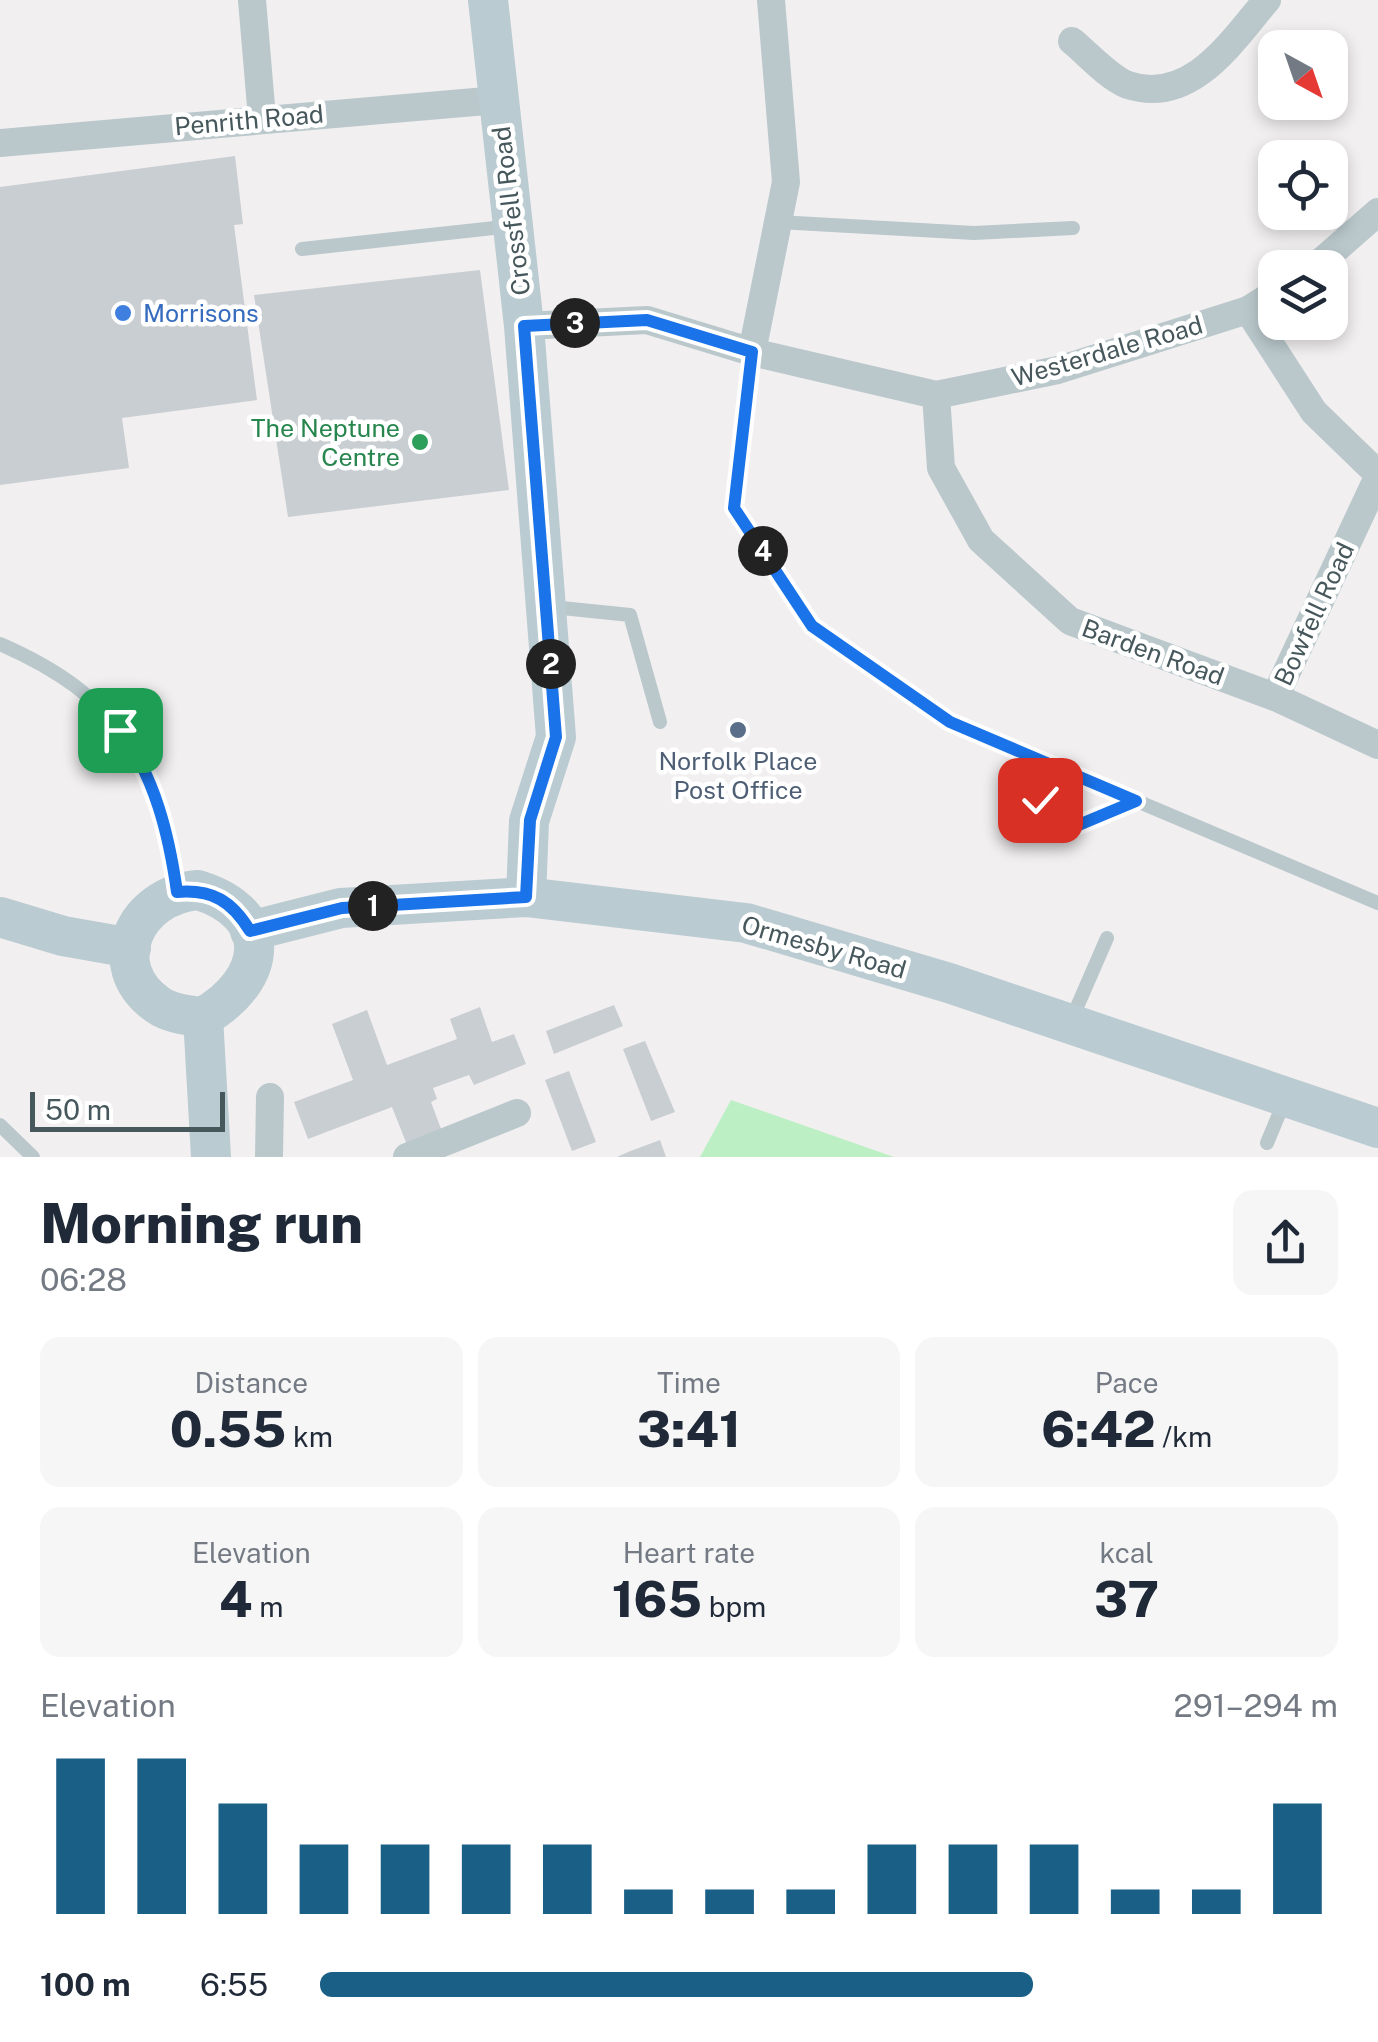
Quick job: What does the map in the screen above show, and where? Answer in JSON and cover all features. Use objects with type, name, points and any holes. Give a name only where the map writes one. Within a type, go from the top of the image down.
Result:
[{"type":"street","points":[[252,0],[262,118]]},
{"type":"street","name":"Crossfell Road","points":[[488,0],[524,326],[556,737],[530,820],[526,897]]},
{"type":"street","points":[[752,352],[786,182],[772,0]]},
{"type":"street","points":[[1072,41],[1126,84],[1156,88],[1185,83],[1213,63],[1267,0]]},
{"type":"street","name":"Penrith Road","points":[[0,144],[498,100]]},
{"type":"street","points":[[1335,250],[1378,212]]},
{"type":"street","name":"Westerdale Road","points":[[524,326],[647,320],[752,352],[936,394],[1058,370],[1258,304]]},
{"type":"street","points":[[1248,310],[1314,412],[1378,475]]},
{"type":"street","name":"Barden Road","points":[[936,394],[942,468],[981,540],[1070,621],[1275,697],[1378,745]]},
{"type":"street","name":"Bowfell Road","points":[[1275,697],[1378,475]]},
{"type":"street","points":[[198,890],[222,898],[238,911],[250,931],[254,958],[247,980],[238,994],[203,1017],[157,1004],[138,984],[131,948],[138,920],[158,900],[177,892],[198,890]]},
{"type":"street","name":"Ormesby Road","points":[[250,931],[342,908],[526,897],[746,923],[1070,1024],[1378,1128]]},
{"type":"street","points":[[0,918],[63,936],[131,948]]},
{"type":"street","points":[[203,1017],[211,1157]]},
{"type":"street","points":[[269,1157],[270,1097]]},
{"type":"street","points":[[407,1157],[517,1113]]},
{"type":"lane","points":[[778,222],[974,234],[1073,228]]},
{"type":"lane","points":[[302,249],[513,226]]},
{"type":"lane","points":[[752,352],[734,508],[812,626],[950,722],[1378,903]]},
{"type":"lane","points":[[546,606],[630,616],[660,722]]},
{"type":"lane","points":[[0,644],[70,680],[106,712],[131,745],[163,820],[177,892]]},
{"type":"lane","points":[[1040,800],[1052,821],[1069,829],[1136,801]]},
{"type":"lane","points":[[1070,1024],[1107,938]]},
{"type":"lane","points":[[1267,1144],[1286,1097]]},
{"type":"lane","points":[[0,1125],[33,1157]]},
{"type":"green space","points":[[731,1100],[894,1157],[700,1157]]},
{"type":"building","name":"Morrisons","points":[[235,156],[243,224],[234,225],[257,400],[122,418],[129,468],[0,485],[0,187]]},
{"type":"building","points":[[480,270],[509,490],[288,517],[254,295]]},
{"type":"building","points":[[614,1005],[623,1026],[554,1054],[546,1031]]},
{"type":"building","points":[[480,1007],[492,1042],[514,1034],[526,1064],[474,1085],[469,1075],[433,1088],[437,1099],[431,1102],[444,1137],[409,1150],[392,1107],[308,1139],[294,1102],[353,1080],[332,1024],[367,1010],[387,1065],[457,1039],[450,1019]]},
{"type":"building","points":[[645,1041],[675,1112],[651,1121],[623,1049]]},
{"type":"building","points":[[569,1071],[596,1142],[572,1151],[545,1080]]},
{"type":"building","points":[[660,1140],[666,1157],[617,1157],[628,1152]]},
{"type":"place","name":"Morrisons","points":[[123,313]]},
{"type":"place","name":"The Neptune Centre","points":[[420,442]]},
{"type":"place","name":"Norfolk Place Post Office","points":[[738,730]]},
{"type":"route","points":[[120,730],[141,762],[163,820],[177,892],[198,890],[222,898],[238,911],[250,931],[342,908],[526,897],[530,820],[550,767],[556,737],[524,326],[647,320],[752,352],[734,508],[812,626],[950,722],[1136,801],[1069,829],[1052,821],[1040,800]]}]
